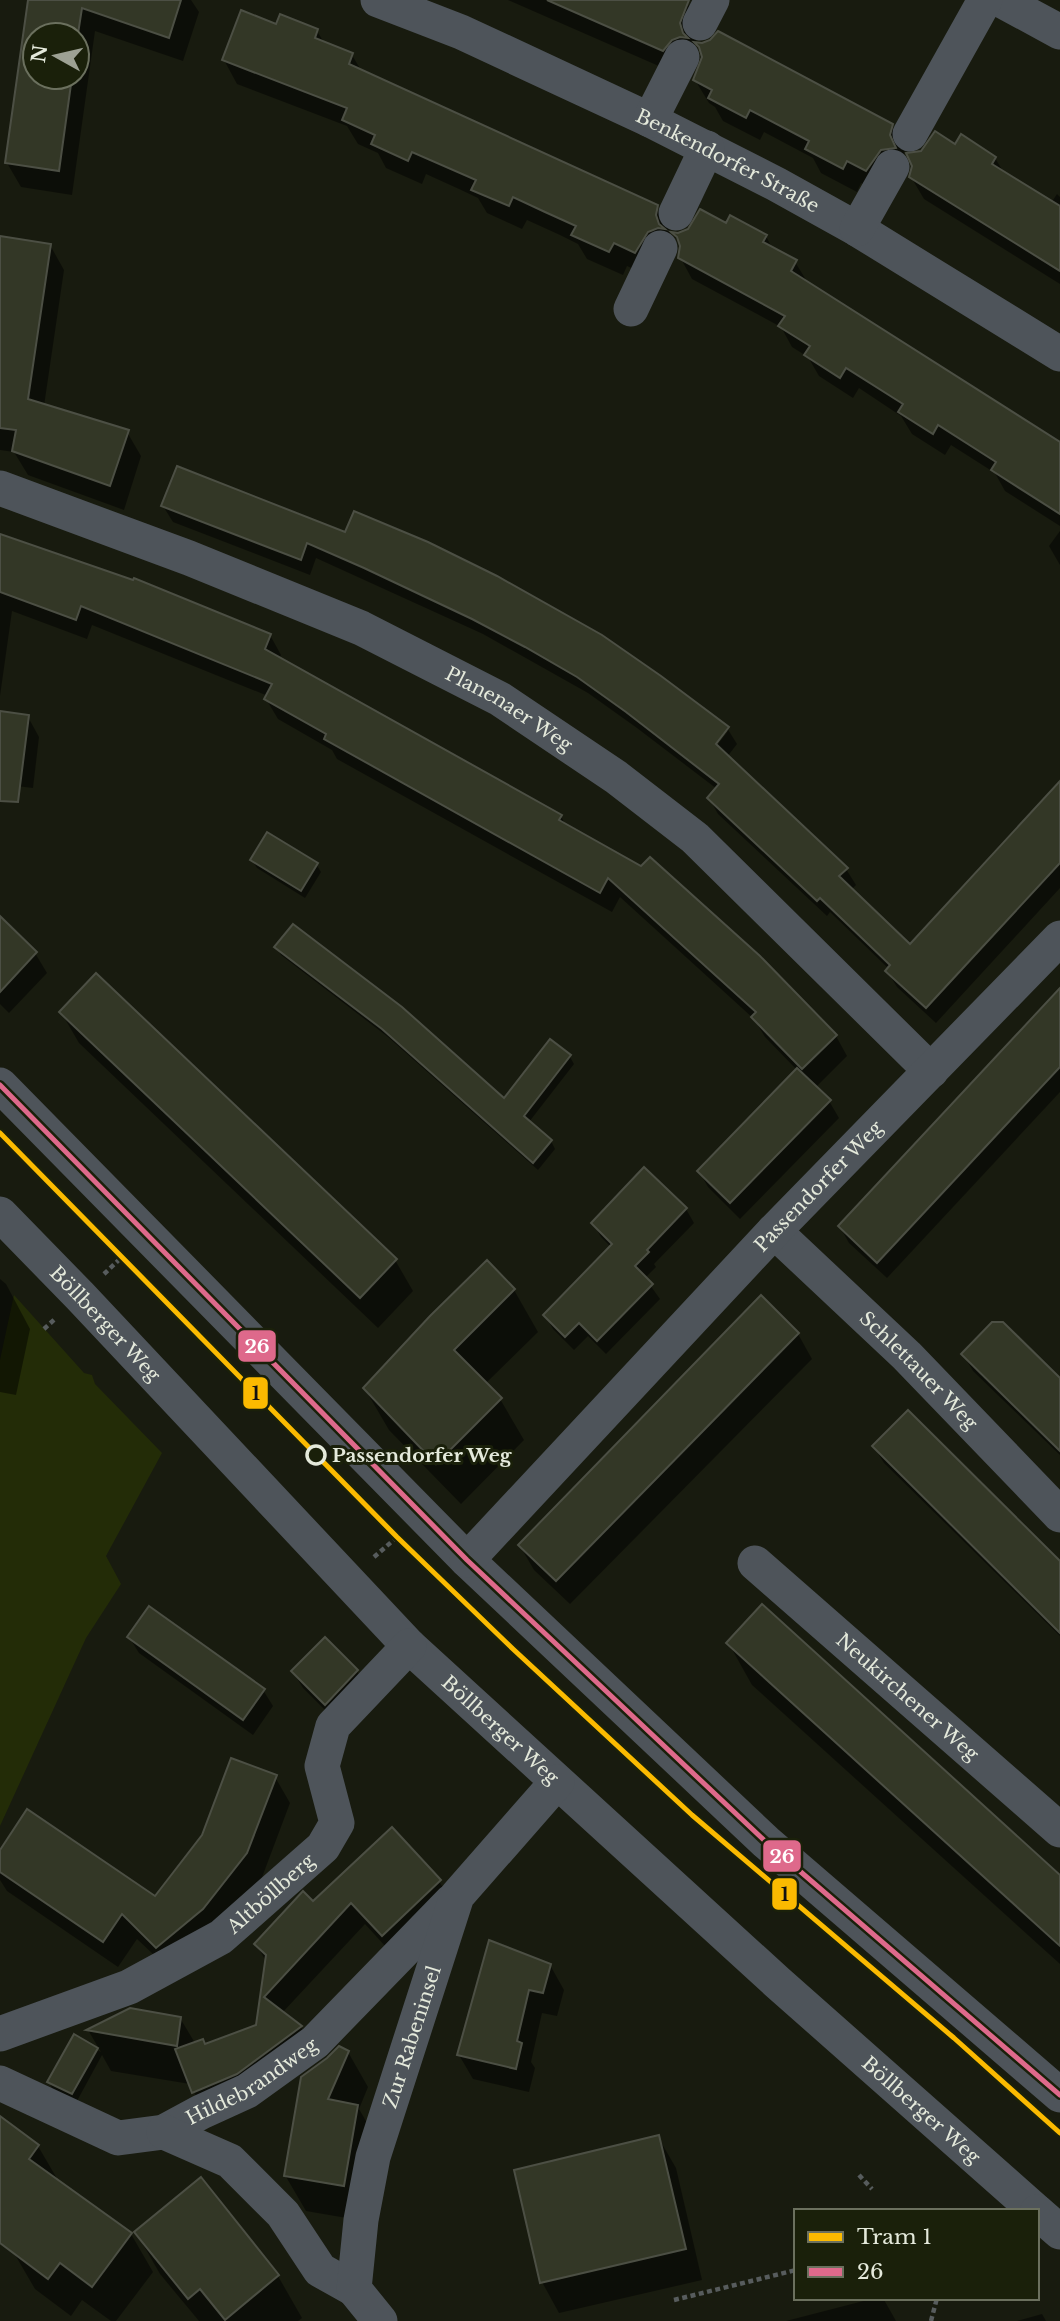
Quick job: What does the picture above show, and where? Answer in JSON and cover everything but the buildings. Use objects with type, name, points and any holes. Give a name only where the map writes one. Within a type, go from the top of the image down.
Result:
[{"type":"street","name":"Benkendorfer Straße","points":[[378,0],[461,32],[706,148],[857,229],[1060,354]]},
{"type":"street","points":[[910,134],[985,0]]},
{"type":"street","points":[[1001,0],[1060,32]]},
{"type":"street","points":[[650,120],[682,57]]},
{"type":"street","points":[[676,214],[706,148]]},
{"type":"street","points":[[857,229],[892,167]]},
{"type":"street","points":[[631,309],[660,248]]},
{"type":"street","name":"Planenaer Weg","points":[[0,488],[188,558],[361,628],[500,699],[617,777],[695,838],[931,1070]]},
{"type":"street","name":"Passendorfer Weg","points":[[467,1560],[774,1231],[1060,938]]},
{"type":"street","points":[[0,1085],[467,1560],[766,1842],[1060,2095]]},
{"type":"street","name":"Böllberger Weg","points":[[0,1214],[409,1646],[787,1991],[1035,2209]]},
{"type":"street","name":"Schlettauer Weg","points":[[774,1231],[907,1356],[1060,1515]]},
{"type":"street","name":"Neukirchener Weg","points":[[755,1563],[1060,1830]]},
{"type":"street","name":"Altböllberg","points":[[0,2034],[129,1987],[220,1937],[323,1847],[337,1823],[322,1766],[333,1726],[409,1646]]},
{"type":"street","name":"Zur Rabeninsel","points":[[354,2289],[361,2220],[373,2157],[457,1896],[557,1782]]},
{"type":"street","name":"Hildebrandweg","points":[[0,2083],[118,2138],[164,2132],[247,2091],[315,2042],[457,1896]]},
{"type":"street","points":[[164,2132],[230,2161],[284,2214],[320,2270],[354,2289],[380,2321]]},
{"type":"street","name":"Böllberger Weg","points":[[1039,2213],[1060,2232]]},
{"type":"path","points":[[347,1582],[422,1515]]},
{"type":"path","points":[[859,2175],[872,2189]]},
{"type":"path","points":[[674,2300],[794,2270]]},
{"type":"path","points":[[932,2320],[937,2300]]},
{"type":"green space","points":[[14,1295],[84,1373],[92,1375],[95,1384],[162,1453],[106,1556],[121,1584],[86,1638],[0,1826],[0,1360]]},
{"type":"tram line","name":"1","points":[[0,1133],[397,1537],[513,1649],[692,1815],[954,2038],[1060,2133]]},
{"type":"transit line","name":"26","points":[[0,1085],[467,1560],[766,1842],[1060,2095]]},
{"type":"place","name":"Passendorfer Weg","points":[[316,1455]]}]
